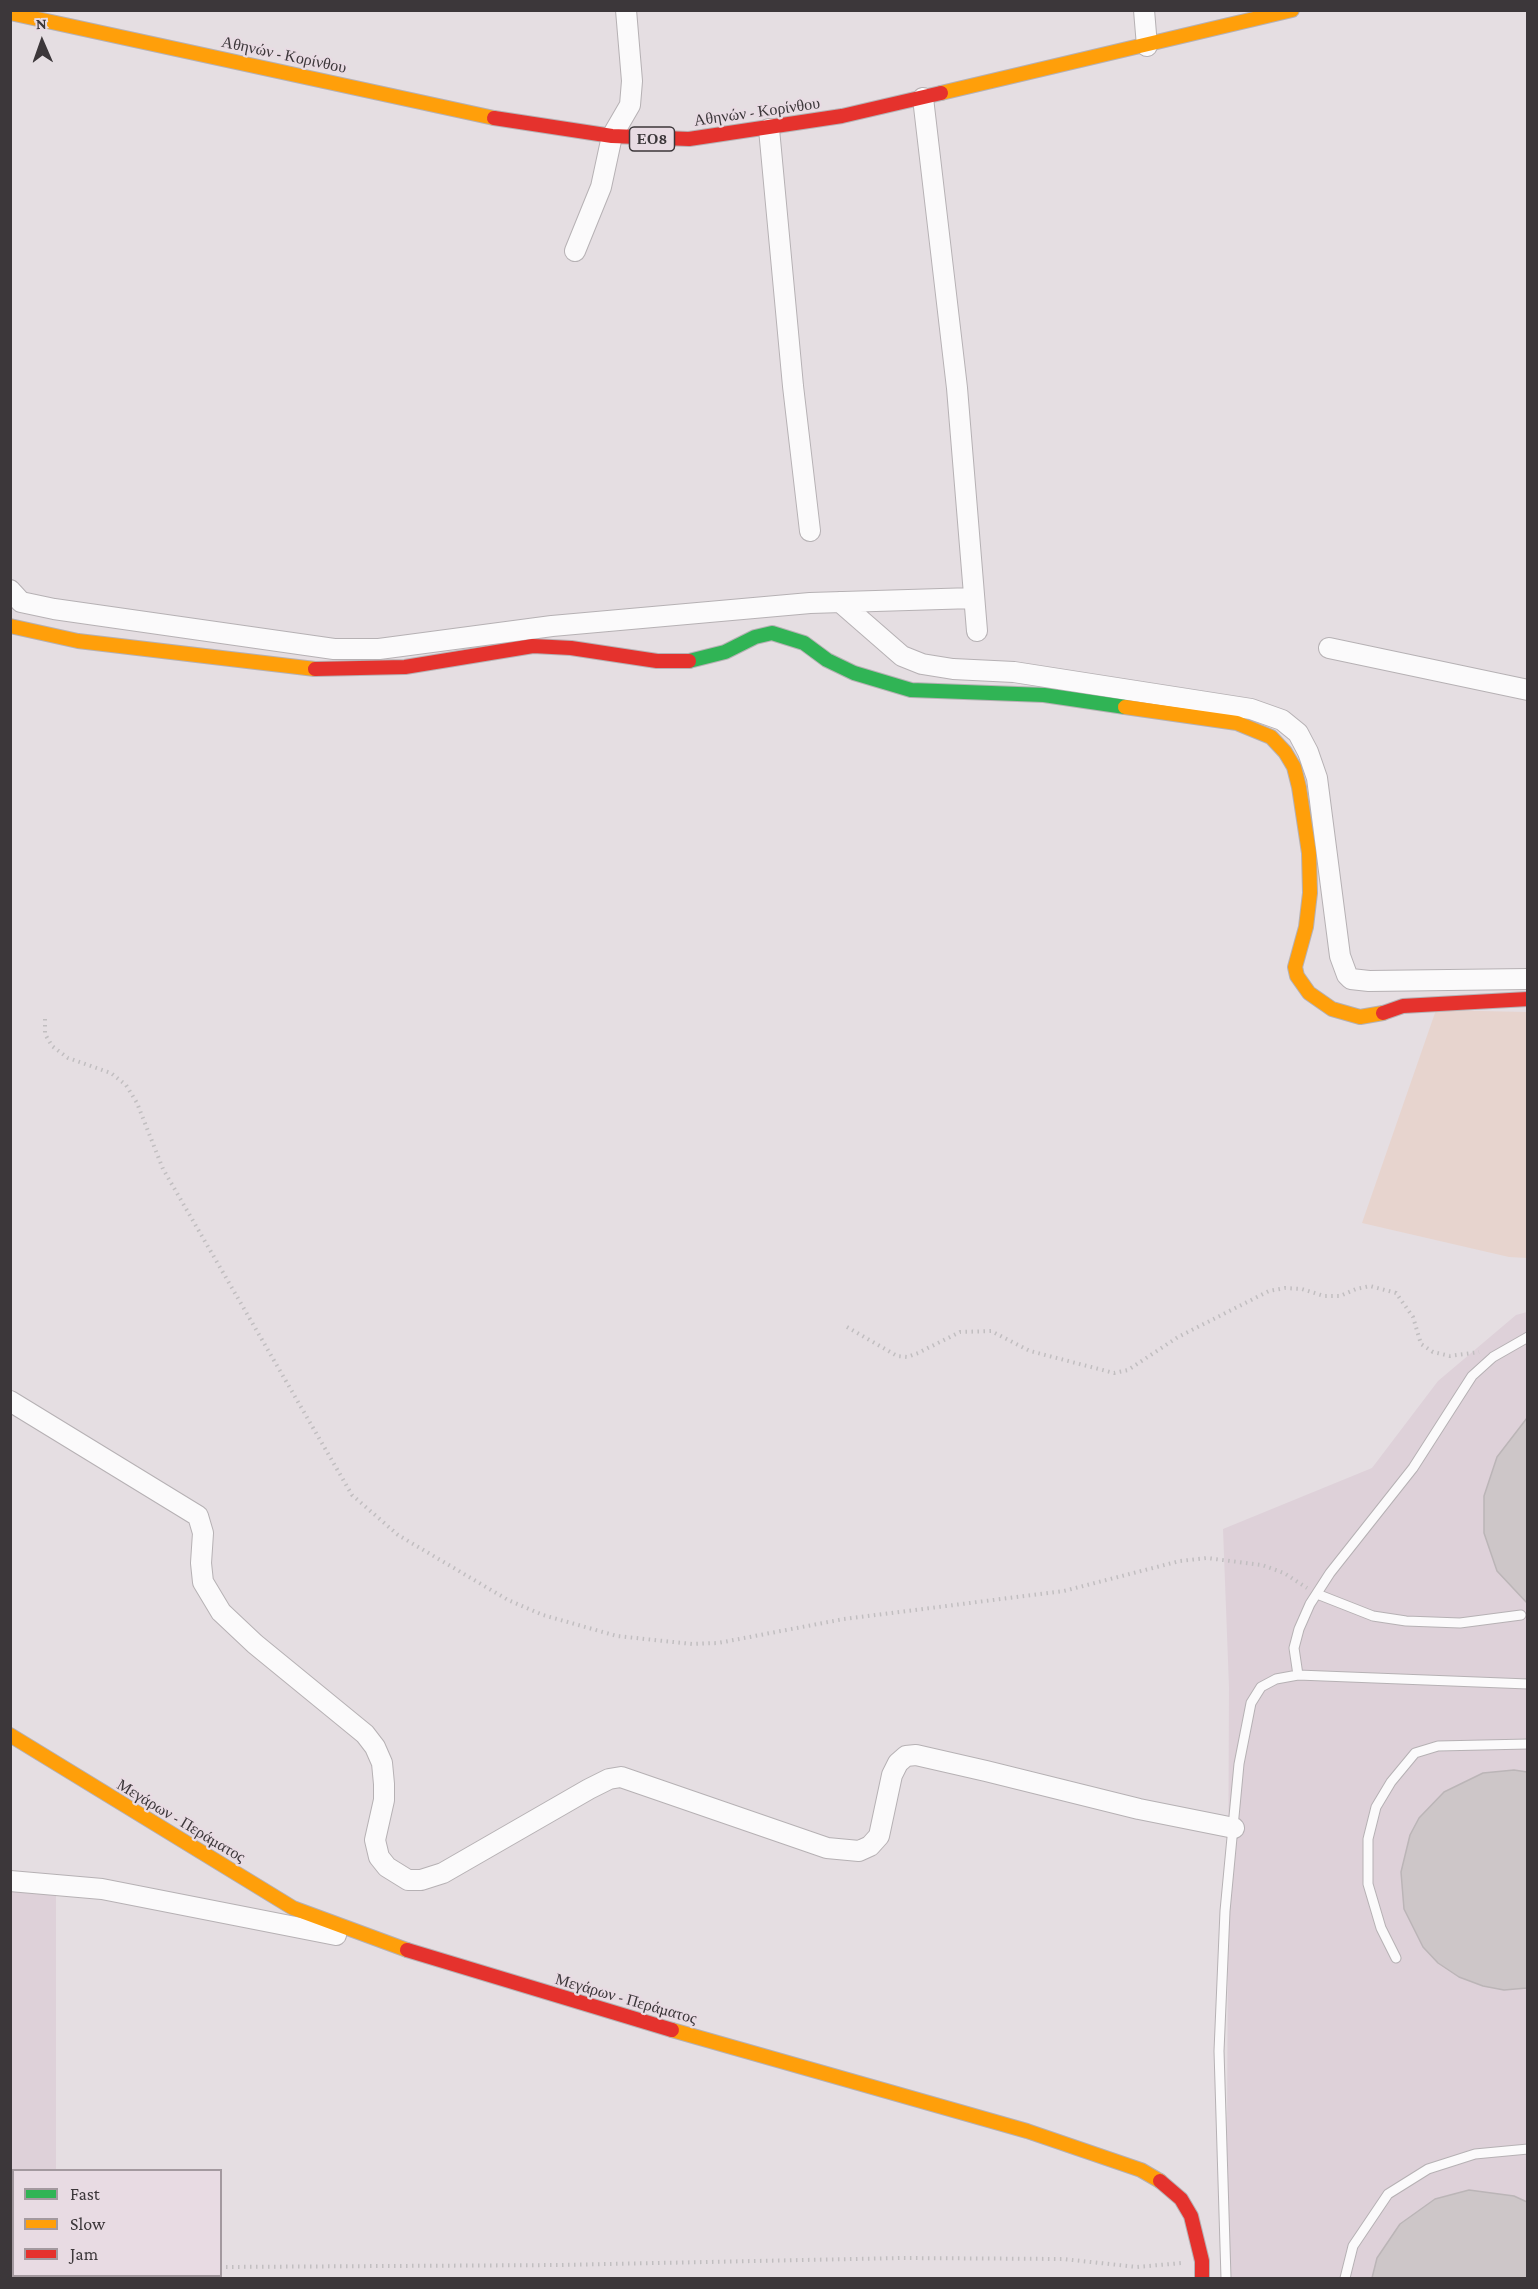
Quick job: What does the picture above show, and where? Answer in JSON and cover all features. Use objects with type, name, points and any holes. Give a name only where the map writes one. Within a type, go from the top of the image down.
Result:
[{"type":"main road","name":"Αθηνών - Κορίνθου","points":[[10,13],[523,124],[612,136],[689,139],[769,129],[923,98],[1292,10]]},
{"type":"main road","points":[[10,626],[78,640],[314,669],[354,670],[405,667],[533,646],[571,648],[657,661],[683,662],[725,652],[755,637],[772,633],[804,643],[827,660],[854,673],[910,690],[1044,695],[1237,723],[1270,737],[1285,752],[1294,767],[1309,853],[1310,893],[1306,927],[1295,967],[1297,976],[1309,993],[1332,1009],[1360,1017],[1374,1016],[1403,1006],[1527,999]]},
{"type":"main road","name":"Μεγάρων - Περάματος","points":[[10,1735],[293,1908],[394,1946],[1121,2161],[1158,2179],[1181,2199],[1191,2216],[1202,2261],[1202,2278]]},
{"type":"street","points":[[575,251],[601,187],[612,136],[630,105],[632,81],[626,10]]},
{"type":"street","points":[[1144,10],[1148,46]]},
{"type":"street","points":[[923,98],[957,388],[977,631]]},
{"type":"street","points":[[769,129],[793,386],[810,531]]},
{"type":"street","points":[[10,590],[21,602],[54,609],[334,649],[379,649],[552,626],[840,602],[974,598]]},
{"type":"street","points":[[840,602],[902,656],[922,664],[952,669],[1014,672],[1251,709],[1282,720],[1298,733],[1308,752],[1317,778],[1340,956],[1347,975],[1351,979],[1369,981],[1527,979]]},
{"type":"street","points":[[1329,648],[1527,690]]},
{"type":"street","points":[[10,1401],[198,1516],[203,1533],[201,1563],[203,1582],[220,1612],[255,1644],[353,1723],[375,1746],[382,1763],[384,1784],[375,1840],[379,1857],[387,1867],[408,1880],[421,1880],[443,1873],[589,1789],[621,1777],[827,1848],[859,1851],[870,1846],[879,1836],[892,1775],[898,1763],[906,1756],[986,1771],[1138,1809],[1234,1828]]},
{"type":"street","points":[[10,1881],[102,1889],[394,1946]]},
{"type":"lane","points":[[1298,1675],[1294,1648],[1299,1629],[1317,1594],[1413,1468],[1472,1376],[1493,1357],[1527,1337]]},
{"type":"lane","points":[[1317,1594],[1373,1616],[1406,1621],[1460,1623],[1521,1615]]},
{"type":"lane","points":[[1226,2278],[1219,2051],[1225,1911],[1239,1764],[1251,1703],[1261,1687],[1276,1679],[1298,1675],[1527,1684]]},
{"type":"lane","points":[[1396,1958],[1381,1928],[1368,1884],[1368,1839],[1376,1808],[1391,1782],[1415,1753],[1438,1746],[1527,1744]]},
{"type":"lane","points":[[1345,2278],[1353,2246],[1388,2194],[1428,2169],[1475,2154],[1527,2149]]},
{"type":"path","points":[[45,1020],[45,1034],[52,1046],[68,1058],[111,1073],[126,1085],[137,1103],[164,1169],[352,1495],[398,1535],[508,1600],[543,1615],[617,1636],[692,1644],[718,1643],[844,1618],[1064,1591],[1180,1561],[1207,1558],[1235,1559],[1262,1565],[1284,1574],[1317,1594]]},
{"type":"path","points":[[847,1327],[897,1356],[907,1357],[960,1332],[992,1330],[1030,1351],[1114,1372],[1128,1370],[1178,1336],[1269,1291],[1285,1288],[1340,1296],[1370,1286],[1396,1293],[1413,1317],[1421,1344],[1433,1352],[1450,1356],[1479,1352],[1493,1357]]},
{"type":"path","points":[[222,2267],[572,2265],[900,2258],[1063,2259],[1137,2266],[1202,2261]]},
{"type":"shaded area","points":[[1436,1010],[1527,1012],[1527,1258],[1509,1257],[1362,1223]]},
{"type":"shaded area","points":[[1527,1312],[1527,2278],[1230,2278],[1227,2146],[1229,1687],[1223,1529],[1372,1468],[1438,1381],[1516,1315]]},
{"type":"shaded area","points":[[10,1884],[56,1888],[56,2169],[12,2169],[12,2254],[10,2254]]},
{"type":"building","points":[[1527,1418],[1527,1603],[1497,1571],[1484,1533],[1484,1496],[1497,1457]]},
{"type":"building","points":[[1514,1770],[1527,1772],[1527,1988],[1504,1990],[1483,1986],[1459,1977],[1438,1963],[1423,1947],[1404,1909],[1401,1872],[1410,1835],[1419,1818],[1444,1792],[1483,1773]]},
{"type":"building","points":[[1469,2190],[1514,2196],[1527,2202],[1527,2278],[1372,2278],[1377,2258],[1400,2224],[1435,2199]]},
{"type":"traffic: fast","points":[[689,661],[725,652],[755,637],[772,633],[804,643],[827,660],[854,673],[911,690],[1044,695],[1125,707]]},
{"type":"traffic: slow","points":[[941,93],[1292,10]]},
{"type":"traffic: slow","points":[[10,13],[494,118]]},
{"type":"traffic: slow","points":[[10,626],[78,641],[315,669]]},
{"type":"traffic: slow","points":[[1125,707],[1237,723],[1271,737],[1285,752],[1294,767],[1299,787],[1309,853],[1310,893],[1306,927],[1295,967],[1297,976],[1309,993],[1332,1009],[1360,1017],[1383,1013]]},
{"type":"traffic: slow","points":[[10,1735],[293,1908],[407,1950]]},
{"type":"traffic: slow","points":[[672,2030],[1027,2131],[1141,2170],[1160,2181]]},
{"type":"traffic: jam","points":[[494,118],[612,136],[689,139],[842,116],[941,93]]},
{"type":"traffic: jam","points":[[315,669],[405,667],[533,646],[571,648],[657,661],[689,661]]},
{"type":"traffic: jam","points":[[1383,1013],[1403,1006],[1528,999]]},
{"type":"traffic: jam","points":[[407,1950],[672,2030]]},
{"type":"traffic: jam","points":[[1160,2181],[1181,2199],[1191,2216],[1202,2261],[1202,2278]]}]
